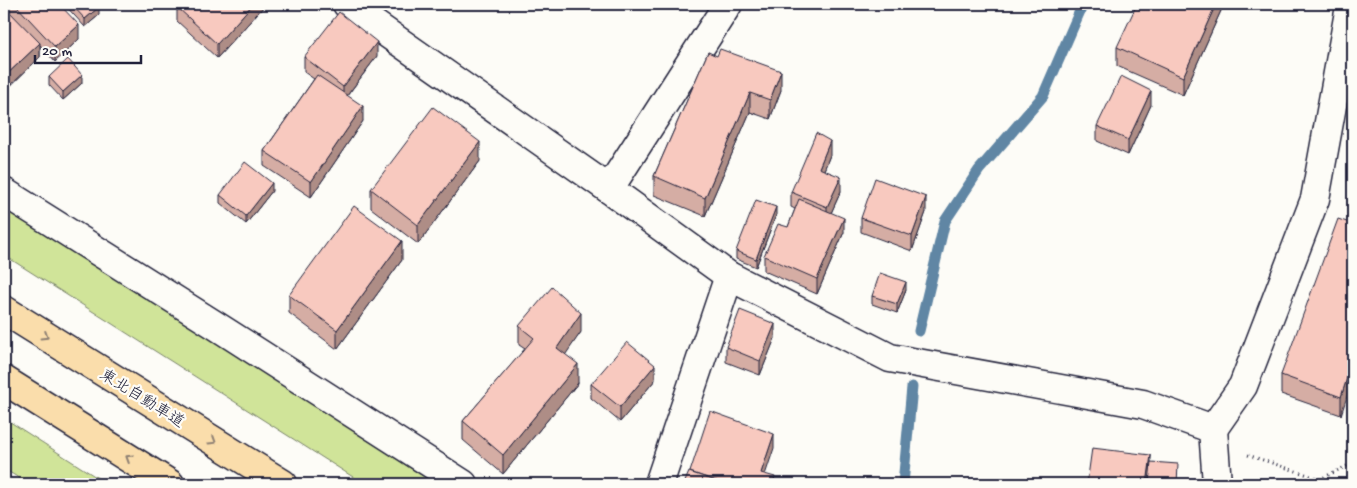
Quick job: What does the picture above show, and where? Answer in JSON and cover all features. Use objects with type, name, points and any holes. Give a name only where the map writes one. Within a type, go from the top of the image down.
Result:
[{"type":"highway","name":"東北自動車道","points":[[4,310],[283,484]]},
{"type":"highway","points":[[4,380],[170,484]]},
{"type":"street","points":[[347,4],[729,276],[890,358],[1143,404],[1214,437]]},
{"type":"street","points":[[609,190],[728,4]]},
{"type":"street","points":[[1217,484],[1214,437],[1243,386],[1316,198],[1349,12]]},
{"type":"street","points":[[4,192],[463,484]]},
{"type":"street","points":[[659,484],[729,276]]},
{"type":"path","points":[[1214,437],[1320,479],[1344,484]]},
{"type":"path","points":[[1320,479],[1353,463]]},
{"type":"green space","points":[[4,203],[435,484],[364,484],[4,255]]},
{"type":"green space","points":[[4,418],[107,484],[29,484],[4,469]]},
{"type":"building","points":[[15,4],[59,4],[79,25],[55,47]]},
{"type":"building","points":[[71,4],[96,4],[99,7],[85,19]]},
{"type":"building","points":[[179,4],[253,4],[217,44],[177,7]]},
{"type":"building","points":[[1137,4],[1216,4],[1183,77],[1117,47]]},
{"type":"building","points":[[4,6],[40,43],[4,77]]},
{"type":"building","points":[[339,12],[377,42],[343,87],[304,57]]},
{"type":"building","points":[[720,49],[781,71],[770,100],[750,93],[705,198],[654,176],[708,52],[717,56]]},
{"type":"building","points":[[68,59],[82,75],[63,92],[49,77]]},
{"type":"building","points":[[317,75],[363,106],[311,182],[264,151]]},
{"type":"building","points":[[1121,76],[1151,91],[1128,140],[1097,126]]},
{"type":"building","points":[[433,107],[480,142],[418,225],[371,189]]},
{"type":"building","points":[[816,133],[830,141],[819,168],[841,177],[827,207],[791,192]]},
{"type":"building","points":[[245,162],[272,183],[246,216],[220,195]]},
{"type":"building","points":[[875,178],[926,197],[912,236],[861,218]]},
{"type":"building","points":[[799,199],[844,218],[817,279],[764,256],[778,224],[788,227]]},
{"type":"building","points":[[756,200],[776,207],[756,259],[736,251]]},
{"type":"building","points":[[354,206],[402,241],[337,330],[289,295]]},
{"type":"building","points":[[1338,219],[1353,224],[1353,359],[1341,397],[1281,375]]},
{"type":"building","points":[[880,273],[906,282],[897,304],[872,296]]},
{"type":"building","points":[[552,287],[581,313],[557,348],[578,364],[503,455],[463,421],[534,338],[519,326]]},
{"type":"building","points":[[740,310],[775,324],[760,361],[726,347]]},
{"type":"building","points":[[627,342],[655,365],[620,407],[591,384]]},
{"type":"building","points":[[710,411],[774,434],[761,473],[775,477],[772,484],[725,484],[690,472]]},
{"type":"building","points":[[1092,448],[1151,455],[1147,484],[1087,484]]},
{"type":"building","points":[[1151,462],[1178,464],[1177,484],[1149,484]]},
{"type":"building","points":[[689,472],[725,484],[684,484]]},
{"type":"waterway","points":[[919,331],[945,221],[979,170],[1043,96],[1083,4]]},
{"type":"waterway","points":[[903,484],[912,387]]}]
